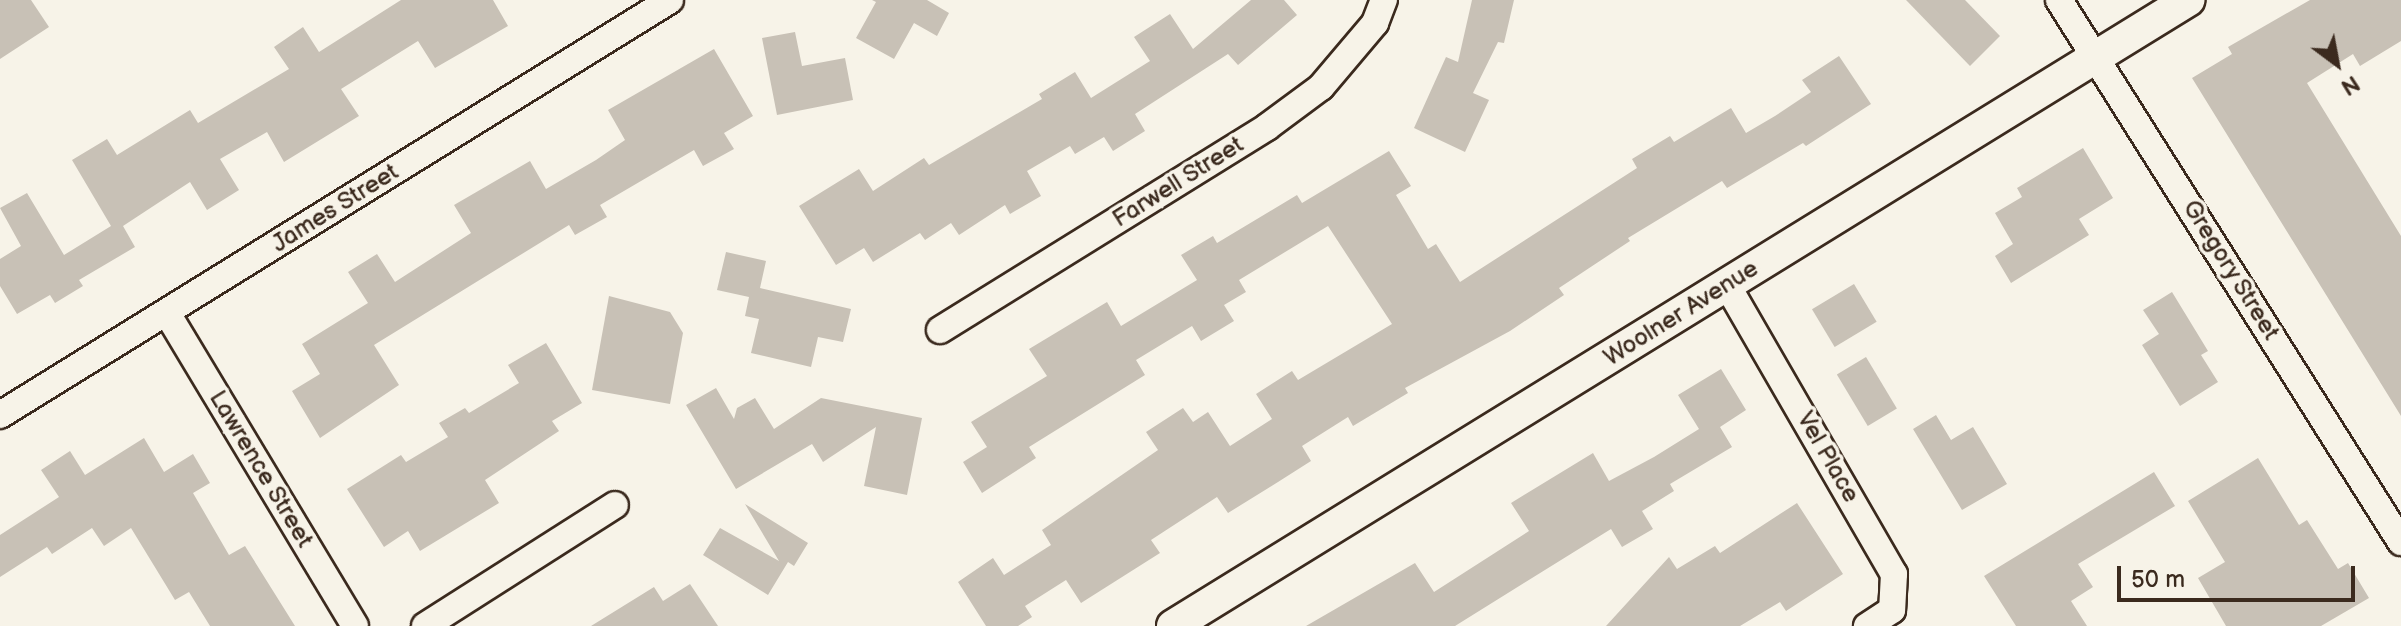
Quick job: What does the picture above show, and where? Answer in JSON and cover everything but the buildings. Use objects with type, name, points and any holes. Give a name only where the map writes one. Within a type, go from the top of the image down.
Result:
[{"type":"street","name":"James Street","points":[[0,415],[670,0]]},
{"type":"street","name":"Farwell Street","points":[[940,330],[1267,127],[1321,87],[1375,23],[1384,0]]},
{"type":"street","name":"Gregory Street","points":[[2059,0],[2098,55],[2401,542]]},
{"type":"street","name":"Woolner Avenue","points":[[1173,626],[2188,0]]},
{"type":"street","name":"Vel Place","points":[[1727,285],[1894,574],[1892,610],[1867,626]]},
{"type":"street","name":"Lawrence Street","points":[[167,313],[355,626]]},
{"type":"street","points":[[425,626],[615,505]]}]
